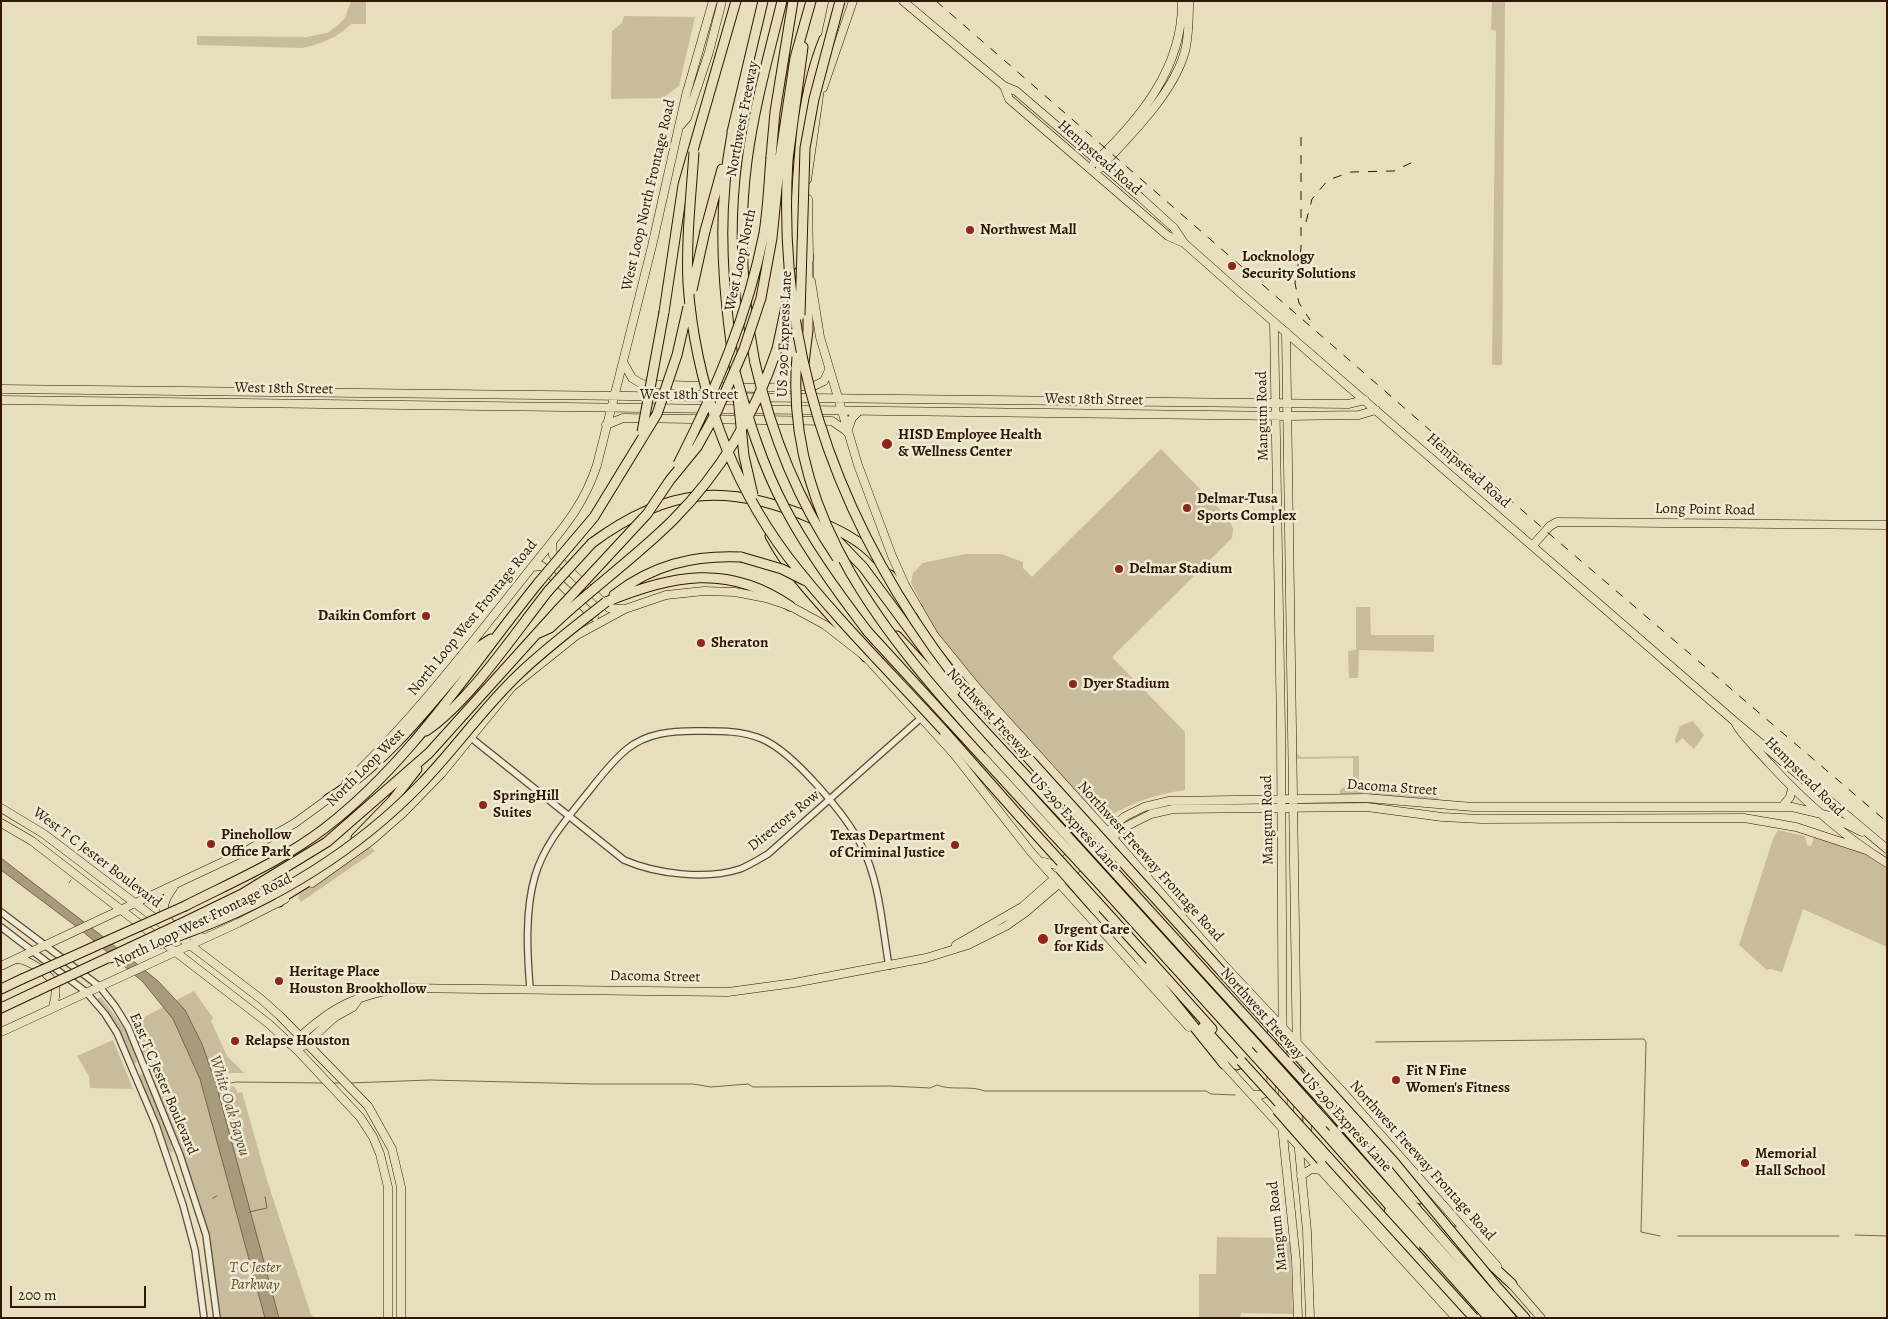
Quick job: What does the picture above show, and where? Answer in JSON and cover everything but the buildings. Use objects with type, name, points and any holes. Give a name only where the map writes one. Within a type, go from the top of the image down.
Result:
[{"type":"highway","points":[[642,437],[653,381],[678,207],[736,1]]},
{"type":"highway","points":[[642,437],[657,414],[677,355],[705,231],[733,128],[764,1]]},
{"type":"highway","name":"Northwest Freeway","points":[[782,1],[752,131],[742,208],[744,289],[755,363],[774,431],[789,470],[821,532],[853,581],[901,640],[968,711],[1367,1150],[1395,1186],[1511,1318]]},
{"type":"highway","name":"West Loop North","points":[[670,480],[728,359],[743,317],[780,158],[793,1]]},
{"type":"highway","name":"US 290 Express Lane","points":[[840,1],[814,99],[805,156],[796,391],[805,464],[818,506],[838,550],[893,639],[924,678],[1107,886],[1256,1044],[1500,1318]]},
{"type":"highway","points":[[811,3],[780,158],[789,266],[798,334],[808,383],[823,433],[847,499],[872,552],[903,605],[954,676],[1394,1162],[1525,1318]]},
{"type":"highway","points":[[561,612],[672,521],[699,492],[726,457],[755,405],[777,349],[788,298],[801,135],[807,98],[818,54],[824,39]]},
{"type":"highway","points":[[733,128],[725,184],[724,281],[744,456],[755,502],[764,524],[786,563],[799,581],[846,632],[866,657]]},
{"type":"highway","points":[[694,152],[687,257],[694,337],[710,401],[738,474],[766,523],[801,572],[1020,817],[1474,1318]]},
{"type":"highway","points":[[798,415],[808,330],[808,255]]},
{"type":"highway","points":[[734,367],[759,450],[784,507],[808,548],[868,632]]},
{"type":"highway","name":"North Loop West","points":[[1,989],[185,906],[294,849],[325,828],[364,793],[419,735],[539,582],[594,517],[631,460],[642,437]]},
{"type":"highway","name":"North Loop West","points":[[1,1008],[198,915],[278,874],[328,842],[429,753],[534,635],[561,612],[647,514],[670,480]]},
{"type":"highway","points":[[419,735],[440,721],[471,688],[549,590],[592,543],[636,514],[659,504],[683,498],[722,495],[744,497],[781,505],[831,526],[873,554],[918,609]]},
{"type":"highway","points":[[798,512],[835,538],[863,567],[968,711]]},
{"type":"highway","points":[[109,958],[133,953],[221,921],[275,895],[343,853],[385,818],[421,784],[519,674],[638,578],[671,564],[702,557],[740,557],[762,562],[802,578],[879,643],[1053,834],[1107,886],[1256,1057],[1489,1318]]},
{"type":"highway","points":[[606,602],[659,582],[696,578],[717,579],[755,587],[790,606]]},
{"type":"highway","points":[[328,799],[343,790],[412,726],[480,646],[498,635]]},
{"type":"highway","points":[[279,902],[283,897],[309,881],[339,857],[392,801],[429,753]]},
{"type":"highway","points":[[1020,817],[1072,885],[1138,958],[1224,1064]]},
{"type":"highway","points":[[1150,960],[1155,971],[1195,1018],[1321,1160],[1466,1318]]},
{"type":"highway","points":[[1367,1150],[1512,1284]]},
{"type":"highway","points":[[1376,1190],[1381,1203],[1466,1318]]},
{"type":"main road","name":"West Loop North Frontage Road","points":[[613,396],[681,125],[686,95],[712,1]]},
{"type":"main road","points":[[681,125],[687,118],[710,52],[722,1]]},
{"type":"main road","name":"Hempstead Road","points":[[903,1],[1004,86],[1016,90],[1100,162],[1174,228],[1184,243],[1274,322],[1733,720],[1887,849]]},
{"type":"main road","points":[[1100,162],[1168,72],[1182,26],[1182,1]]},
{"type":"main road","points":[[1092,170],[1160,98],[1176,72],[1184,51],[1189,1]]},
{"type":"main road","points":[[820,100],[852,2]]},
{"type":"main road","points":[[832,5],[824,39],[820,100],[807,179],[808,255],[816,321],[838,397]]},
{"type":"main road","name":"Hempstead Road","points":[[1004,86],[1010,98],[1092,170],[1168,236],[1184,243]]},
{"type":"main road","name":"Mangum Road","points":[[1274,322],[1281,730],[1282,1127],[1296,1260],[1298,1318]]},
{"type":"main road","name":"Mangum Road","points":[[1286,332],[1298,1143],[1307,1231],[1310,1318]]},
{"type":"main road","points":[[623,362],[632,378],[638,382],[679,387],[814,386],[824,381],[829,370]]},
{"type":"main road","name":"West 18th Street","points":[[1,389],[838,397],[908,400],[1276,404],[1348,404],[1364,400]]},
{"type":"main road","points":[[230,392],[230,403]]},
{"type":"main road","points":[[350,393],[350,404]]},
{"type":"main road","points":[[561,407],[564,395]]},
{"type":"main road","name":"North Loop West Frontage Road","points":[[1,966],[136,905],[272,838],[328,799],[402,727],[531,567],[552,544],[584,497],[596,465],[613,396]]},
{"type":"main road","name":"Northwest Freeway Frontage Road","points":[[838,397],[847,432],[892,556],[918,609],[948,654],[1266,1011],[1475,1238],[1541,1318]]},
{"type":"main road","name":"West 18th Street","points":[[1,400],[1277,416],[1359,414],[1376,410]]},
{"type":"main road","points":[[908,400],[908,411]]},
{"type":"main road","points":[[965,400],[965,411]]},
{"type":"main road","points":[[1017,413],[1018,400]]},
{"type":"main road","points":[[1082,401],[1082,414]]},
{"type":"main road","points":[[1148,402],[1148,414]]},
{"type":"main road","points":[[1196,403],[1197,415]]},
{"type":"main road","points":[[1327,404],[1328,415]]},
{"type":"main road","points":[[606,425],[623,418],[832,422],[842,426],[847,432],[853,416],[859,411]]},
{"type":"main road","points":[[1278,491],[1288,491]]},
{"type":"main road","name":"Long Point Road","points":[[1533,545],[1550,526],[1557,522],[1887,525]]},
{"type":"main road","points":[[552,544],[553,555],[609,608],[625,609]]},
{"type":"main road","points":[[531,567],[542,566],[594,616],[592,625]]},
{"type":"main road","name":"North Loop West Frontage Road","points":[[1,1032],[164,958],[279,902],[333,869],[380,833],[442,773],[470,736],[512,688],[557,649],[592,625],[625,609],[666,595],[686,592],[735,592],[766,598],[790,606]]},
{"type":"main road","points":[[790,606],[825,625],[866,657],[979,784],[1036,857],[1456,1318]]},
{"type":"main road","points":[[1280,665],[1291,665]]},
{"type":"main road","name":"Hempstead Road","points":[[1733,720],[1740,731],[1816,812],[1866,850],[1887,863]]},
{"type":"main road","points":[[1281,730],[1291,730]]},
{"type":"main road","points":[[1036,857],[1056,866],[1065,860],[1093,833],[1093,824],[1066,788]]},
{"type":"main road","points":[[1782,807],[1790,797],[1792,788]]},
{"type":"main road","name":"Dacoma Street","points":[[1293,803],[1366,798],[1473,807],[1782,807],[1816,812],[1841,821],[1875,839]]},
{"type":"main road","name":"Dacoma Street","points":[[291,1045],[330,1011],[350,1001],[387,990],[414,987],[750,990],[926,958],[950,949],[968,945],[1026,912],[1110,834],[1124,817],[1144,807],[1169,801],[1293,803],[1366,807],[1442,817],[1481,819],[1744,818],[1796,827],[1866,850]]},
{"type":"main road","name":"West T C Jester Boulevard","points":[[1,808],[44,834],[246,988],[280,1016],[368,1106],[384,1132],[398,1167],[402,1210],[401,1318]]},
{"type":"main road","name":"West T C Jester Boulevard","points":[[1,823],[32,841],[238,998],[298,1051],[360,1117],[373,1138],[383,1165],[388,1188],[388,1318]]},
{"type":"main road","points":[[1282,882],[1294,882]]},
{"type":"main road","points":[[174,887],[165,900],[164,910],[166,917],[191,936],[205,937]]},
{"type":"main road","points":[[15,959],[30,963],[52,980],[56,993],[53,1008]]},
{"type":"main road","points":[[1281,960],[1295,959]]},
{"type":"main road","points":[[238,998],[246,988]]},
{"type":"main road","name":"Dacoma Street","points":[[298,1051],[335,1017],[353,1006],[358,1000]]},
{"type":"main road","points":[[1252,1095],[1268,1093],[1272,1084],[1273,1036],[1266,1011],[1282,1003]]},
{"type":"main road","points":[[1311,1157],[1307,1139],[1308,1079],[1313,1073],[1328,1079]]},
{"type":"main road","points":[[1301,1176],[1311,1169],[1322,1170]]},
{"type":"main road","points":[[1297,1294],[1309,1294]]},
{"type":"street","name":"Directors Row","points":[[470,736],[569,815],[608,849],[626,861],[660,872],[707,873],[739,869],[768,854],[921,718]]},
{"type":"street","points":[[530,988],[529,920],[535,877],[550,841],[609,767],[628,748],[641,740],[672,731],[718,730],[741,732],[775,745],[796,763],[843,816],[862,845],[871,870],[889,966]]},
{"type":"street","name":"East T C Jester Boulevard","points":[[1,912],[102,985],[125,1021],[145,1065],[180,1155],[206,1235],[216,1318]]},
{"type":"street","name":"East T C Jester Boulevard","points":[[1,927],[86,992],[110,1022],[133,1070],[168,1159],[193,1244],[204,1318]]},
{"type":"street","points":[[133,1070],[145,1065]]},
{"type":"street","points":[[168,1159],[180,1155]]},
{"type":"green space","points":[[351,1],[366,1],[366,24],[351,24],[334,37],[316,45],[302,48],[197,45],[197,36],[307,37],[327,33],[345,18]]},
{"type":"green space","points":[[1492,1],[1505,1],[1502,365],[1492,365],[1496,31],[1491,29]]},
{"type":"green space","points":[[624,16],[695,17],[679,86],[663,98],[611,99],[612,31],[622,23]]},
{"type":"green space","points":[[1161,449],[1229,519],[1233,529],[1232,538],[1112,657],[1185,732],[1185,790],[1144,800],[1126,807],[1107,818],[1094,812],[981,686],[937,633],[911,583],[913,573],[923,563],[965,554],[1001,554],[1023,562],[1023,568],[1032,577]]},
{"type":"green space","points":[[1356,607],[1370,607],[1371,635],[1434,635],[1434,652],[1359,650],[1358,678],[1349,678],[1348,651],[1356,650]]},
{"type":"green space","points":[[1693,721],[1704,735],[1694,749],[1682,738],[1676,744],[1675,740],[1680,726]]},
{"type":"green space","points":[[1296,753],[1301,757],[1359,756],[1359,789],[1364,789],[1362,796],[1340,795],[1340,790],[1347,785],[1353,784],[1353,758],[1296,759]]},
{"type":"green space","points":[[1368,789],[1414,789],[1414,793],[1437,792],[1438,800],[1436,803],[1370,795]]},
{"type":"green space","points":[[1778,830],[1805,836],[1807,845],[1811,846],[1814,837],[1843,845],[1887,867],[1887,947],[1803,909],[1782,972],[1767,970],[1739,945],[1773,839]]},
{"type":"green space","points":[[369,846],[375,851],[301,902],[298,898],[299,894]]},
{"type":"green space","name":"T C Jester Parkway","points":[[194,991],[213,1018],[211,1021],[227,1056],[244,1073],[226,1073],[222,1066],[215,1068],[221,1089],[234,1086],[238,1093],[242,1092],[266,1177],[311,1315],[315,1318],[218,1318],[206,1242],[186,1168],[160,1095],[129,1025]]},
{"type":"green space","points":[[101,997],[130,1039],[137,1057],[136,1064],[130,1059],[112,1021],[96,999]]},
{"type":"green space","points":[[113,1040],[133,1089],[90,1088],[89,1076],[77,1056]]},
{"type":"green space","points":[[140,1073],[146,1077],[168,1132],[173,1153],[168,1150],[140,1080]]},
{"type":"green space","points":[[1217,1237],[1290,1238],[1293,1314],[1241,1313],[1240,1318],[1199,1318],[1199,1274],[1216,1274]]},
{"type":"shaded area","points":[[1,858],[158,981],[185,1010],[202,1044],[216,1084],[279,1318],[265,1318],[200,1079],[173,1019],[143,982],[81,930],[1,870]]},
{"type":"waterway","points":[[1376,1042],[1644,1039],[1646,1042],[1641,1232],[1660,1236]]},
{"type":"waterway","points":[[350,1083],[430,1080],[591,1084],[693,1084],[711,1087],[748,1084],[753,1087],[890,1086],[930,1088],[937,1085],[985,1091],[1206,1091],[1211,1094],[1235,1095]]},
{"type":"waterway","name":"White Oak Bayou","points":[[216,1086],[236,1082],[324,1083]]},
{"type":"waterway","points":[[333,1083],[341,1083]]},
{"type":"waterway","points":[[213,1198],[217,1196]]},
{"type":"waterway","points":[[249,1212],[267,1208],[265,1197]]},
{"type":"waterway","points":[[1855,1235],[1887,1236]]},
{"type":"waterway","points":[[1678,1236],[1839,1236]]},
{"type":"railway","points":[[936,1],[1546,531],[1887,822]]},
{"type":"railway","points":[[1301,137],[1301,248],[1295,283],[1299,303],[1310,320]]},
{"type":"railway","points":[[1306,222],[1312,199],[1328,180],[1351,172],[1394,171],[1419,159]]},
{"type":"place","name":"Northwest Mall","points":[[970,230]]},
{"type":"place","name":"Locknology Security Solutions","points":[[1232,266]]},
{"type":"place","name":"HISD Employee Health & Wellness Center","points":[[887,444]]},
{"type":"place","name":"Delmar-Tusa Sports Complex","points":[[1187,508]]},
{"type":"place","name":"Delmar Stadium","points":[[1119,569]]},
{"type":"place","name":"Daikin Comfort","points":[[426,616]]},
{"type":"place","name":"Sheraton","points":[[701,643]]},
{"type":"place","name":"Dyer Stadium","points":[[1073,684]]},
{"type":"place","name":"SpringHill Suites","points":[[483,805]]},
{"type":"place","name":"Pinehollow Office Park","points":[[211,844]]},
{"type":"place","name":"Texas Department of Criminal Justice","points":[[955,845]]},
{"type":"place","name":"Urgent Care for Kids","points":[[1043,939]]},
{"type":"place","name":"Heritage Place Houston Brookhollow","points":[[279,981]]},
{"type":"place","name":"Relapse Houston","points":[[235,1041]]},
{"type":"place","name":"Fit N Fine Women's Fitness","points":[[1396,1080]]},
{"type":"place","name":"Memorial Hall School","points":[[1745,1163]]}]
